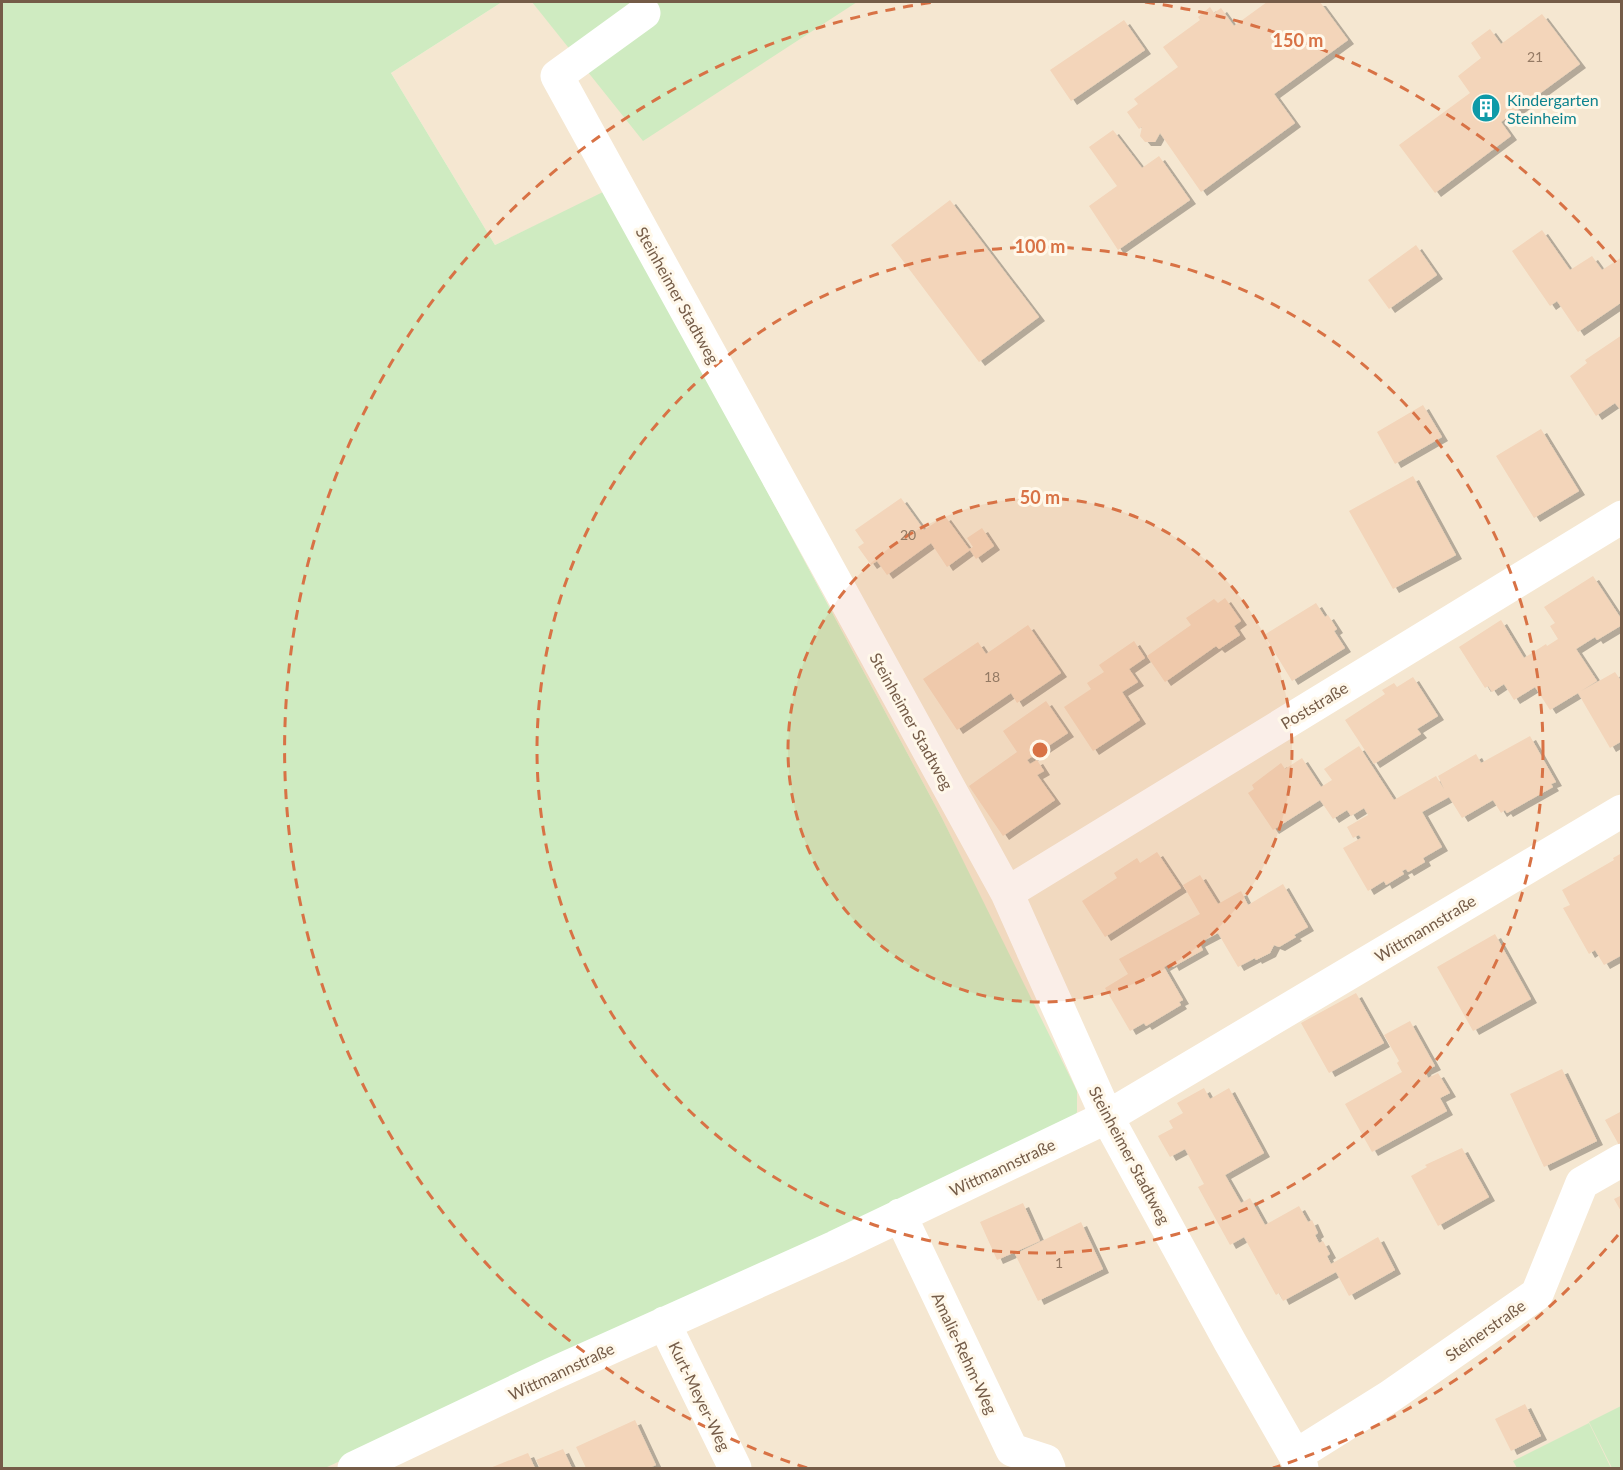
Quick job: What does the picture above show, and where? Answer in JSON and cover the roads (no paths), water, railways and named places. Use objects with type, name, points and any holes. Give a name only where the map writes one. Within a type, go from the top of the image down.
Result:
[{"type":"street","name":"Steinheimer Stadtweg","points":[[644,13],[557,76],[1007,893],[1107,1117],[1224,1332],[1299,1462]]},
{"type":"street","name":"Poststraße","points":[[1007,893],[1622,518]]},
{"type":"street","name":"Wittmannstraße","points":[[354,1468],[1107,1117],[1622,811]]},
{"type":"street","name":"Steinerstraße","points":[[1299,1462],[1389,1396],[1537,1294],[1582,1183],[1622,1160]]},
{"type":"street","name":"Amalie-Rehm-Weg","points":[[900,1215],[1012,1450],[1046,1461],[1049,1468]]},
{"type":"street","name":"Kurt-Meyer-Weg","points":[[664,1323],[735,1468]]},
{"type":"place","name":"Kindergarten Steinheim","points":[[1486,108]]}]
